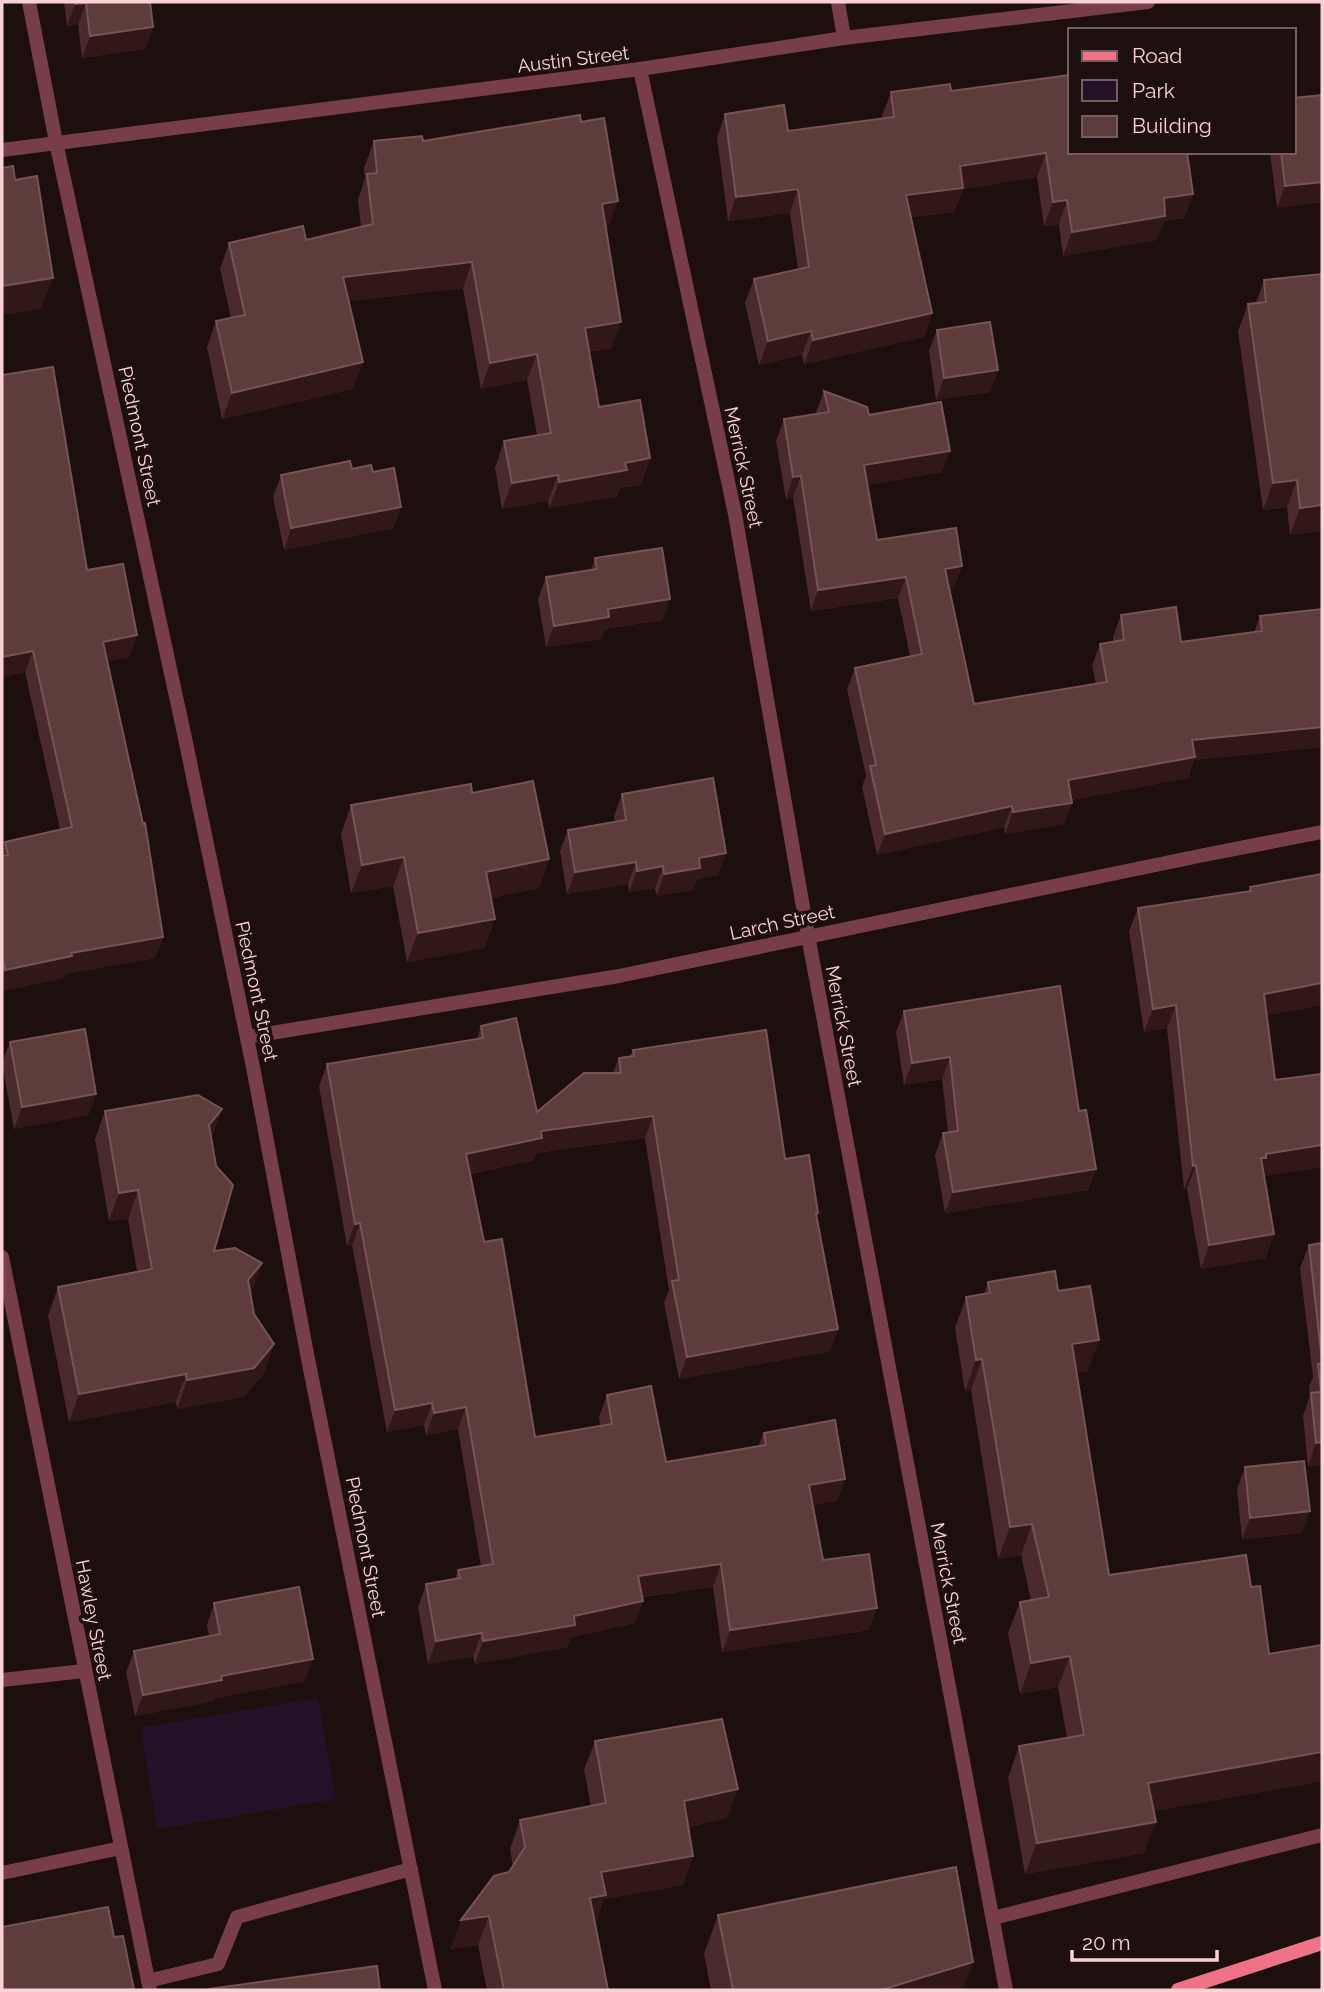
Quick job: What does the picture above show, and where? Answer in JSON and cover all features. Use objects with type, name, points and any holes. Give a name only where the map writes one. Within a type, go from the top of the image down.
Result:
[{"type":"main road","points":[[1178,1990],[1322,1943]]},
{"type":"street","name":"Piedmont Street","points":[[29,2],[56,142],[247,1037],[308,1359],[435,1990]]},
{"type":"street","points":[[838,2],[844,38]]},
{"type":"street","name":"Austin Street","points":[[2,150],[640,69],[844,38],[1148,2]]},
{"type":"street","name":"Merrick Street","points":[[640,69],[735,514],[807,936],[1006,1990]]},
{"type":"street","name":"Larch Street","points":[[247,1037],[620,976],[1322,832]]},
{"type":"street","name":"Hawley Street","points":[[2,1257],[149,1986]]},
{"type":"street","points":[[2,1680],[84,1671]]},
{"type":"street","points":[[993,1918],[1322,1835]]},
{"type":"street","points":[[2,1873],[121,1848]]},
{"type":"street","points":[[149,1986],[218,1964],[237,1917],[411,1869]]},
{"type":"green space","points":[[318,1698],[336,1799],[157,1829],[141,1728]]},
{"type":"building","points":[[75,2],[150,2],[153,27],[90,36],[86,3]]},
{"type":"building","points":[[1068,75],[1068,154],[1187,154],[1193,194],[1164,198],[1165,216],[1072,232],[1067,200],[1053,202],[1046,153],[960,166],[963,188],[906,195],[932,313],[813,340],[811,331],[768,341],[754,279],[809,267],[798,189],[736,197],[725,114],[784,105],[788,131],[894,117],[891,92],[950,84],[951,91]]},
{"type":"building","points":[[1322,95],[1322,182],[1285,186],[1281,154],[1296,154],[1296,98]]},
{"type":"building","points":[[580,115],[581,122],[604,118],[618,201],[602,204],[621,322],[585,328],[599,407],[640,400],[650,458],[625,463],[627,470],[559,482],[558,475],[512,483],[504,441],[551,433],[537,354],[490,363],[472,262],[343,277],[363,362],[232,393],[216,321],[245,315],[229,243],[303,226],[306,240],[373,224],[367,174],[377,173],[374,141],[422,136],[423,141]]},
{"type":"building","points":[[13,166],[15,180],[37,176],[53,278],[2,286],[2,168]]},
{"type":"building","points":[[1322,274],[1322,505],[1300,508],[1297,480],[1273,483],[1248,304],[1266,302],[1264,280]]},
{"type":"building","points":[[990,322],[998,370],[944,378],[937,330]]},
{"type":"building","points":[[53,367],[87,570],[123,564],[137,635],[103,642],[143,824],[145,823],[163,937],[71,953],[72,956],[5,970],[2,955],[2,856],[8,855],[5,842],[72,827],[33,651],[2,657],[2,375]]},
{"type":"building","points":[[824,391],[867,407],[869,415],[941,402],[950,451],[864,465],[877,540],[956,528],[962,566],[945,569],[974,704],[1107,682],[1100,644],[1124,640],[1121,615],[1176,607],[1181,642],[1262,631],[1260,616],[1322,609],[1322,727],[1192,740],[1195,757],[1068,780],[1072,803],[1013,812],[1012,806],[885,834],[870,766],[876,765],[855,668],[922,654],[906,577],[818,590],[801,476],[793,477],[784,419],[829,412]]},
{"type":"building","points":[[350,461],[352,469],[371,465],[373,472],[394,468],[401,507],[291,528],[281,475]]},
{"type":"building","points":[[662,548],[670,599],[608,609],[609,617],[554,626],[546,577],[597,569],[595,558]]},
{"type":"building","points":[[713,778],[726,853],[699,858],[700,868],[664,874],[663,866],[637,871],[636,862],[575,872],[568,830],[626,820],[622,794]]},
{"type":"building","points":[[533,781],[549,859],[486,872],[495,919],[418,933],[404,857],[362,865],[351,805],[471,784],[472,793]]},
{"type":"building","points":[[1322,874],[1322,983],[1264,994],[1275,1080],[1322,1074],[1322,1145],[1266,1154],[1266,1158],[1261,1158],[1274,1234],[1209,1245],[1196,1165],[1193,1166],[1176,1005],[1153,1009],[1138,908],[1251,891],[1250,887]]},
{"type":"building","points":[[1060,986],[1079,1111],[1086,1110],[1096,1169],[953,1192],[943,1133],[958,1131],[950,1057],[912,1063],[904,1011]]},
{"type":"building","points":[[516,1018],[537,1112],[584,1073],[621,1073],[619,1058],[634,1056],[633,1050],[766,1030],[785,1159],[809,1155],[818,1213],[816,1214],[838,1329],[687,1357],[672,1281],[679,1280],[653,1116],[541,1131],[542,1138],[466,1154],[484,1242],[502,1239],[535,1437],[612,1424],[607,1395],[651,1386],[666,1462],[766,1445],[764,1433],[835,1420],[845,1479],[809,1485],[823,1560],[869,1554],[877,1608],[730,1630],[721,1564],[638,1576],[643,1601],[574,1616],[575,1625],[483,1641],[482,1633],[436,1641],[426,1584],[460,1578],[458,1570],[493,1564],[466,1407],[434,1413],[432,1403],[395,1410],[360,1223],[355,1224],[327,1064],[483,1038],[481,1026]]},
{"type":"building","points":[[85,1029],[96,1094],[22,1107],[10,1042]]},
{"type":"building","points":[[198,1095],[222,1109],[209,1125],[216,1166],[233,1185],[214,1251],[235,1248],[262,1263],[248,1280],[254,1314],[274,1344],[254,1368],[187,1380],[186,1374],[79,1394],[58,1287],[152,1269],[138,1190],[119,1193],[105,1111]]},
{"type":"building","points":[[1322,1243],[1322,1361],[1309,1245]]},
{"type":"building","points":[[1055,1271],[1058,1291],[1090,1286],[1099,1340],[1072,1344],[1109,1575],[1246,1555],[1251,1587],[1260,1586],[1269,1654],[1322,1645],[1322,1752],[1148,1783],[1156,1822],[1037,1843],[1019,1746],[1084,1735],[1070,1656],[1031,1663],[1020,1602],[1049,1597],[1032,1524],[1010,1527],[982,1359],[976,1360],[966,1297],[990,1293],[988,1282]]},
{"type":"building","points":[[1322,1363],[1322,1442],[1316,1443],[1311,1393],[1321,1392],[1318,1364]]},
{"type":"building","points":[[1304,1461],[1310,1511],[1250,1518],[1245,1467]]},
{"type":"building","points":[[299,1587],[313,1659],[221,1676],[222,1680],[143,1695],[134,1651],[220,1634],[214,1603]]},
{"type":"building","points":[[722,1719],[738,1789],[684,1801],[693,1856],[601,1872],[606,1895],[590,1898],[608,1990],[504,1990],[489,1916],[461,1920],[494,1876],[509,1872],[525,1847],[520,1820],[606,1803],[595,1741]]},
{"type":"building","points":[[956,1867],[973,1962],[881,1990],[733,1990],[718,1915]]},
{"type":"building","points":[[108,1907],[114,1937],[123,1936],[134,1990],[2,1990],[2,1927]]},
{"type":"building","points":[[377,1966],[380,1990],[208,1990],[208,1989]]}]
